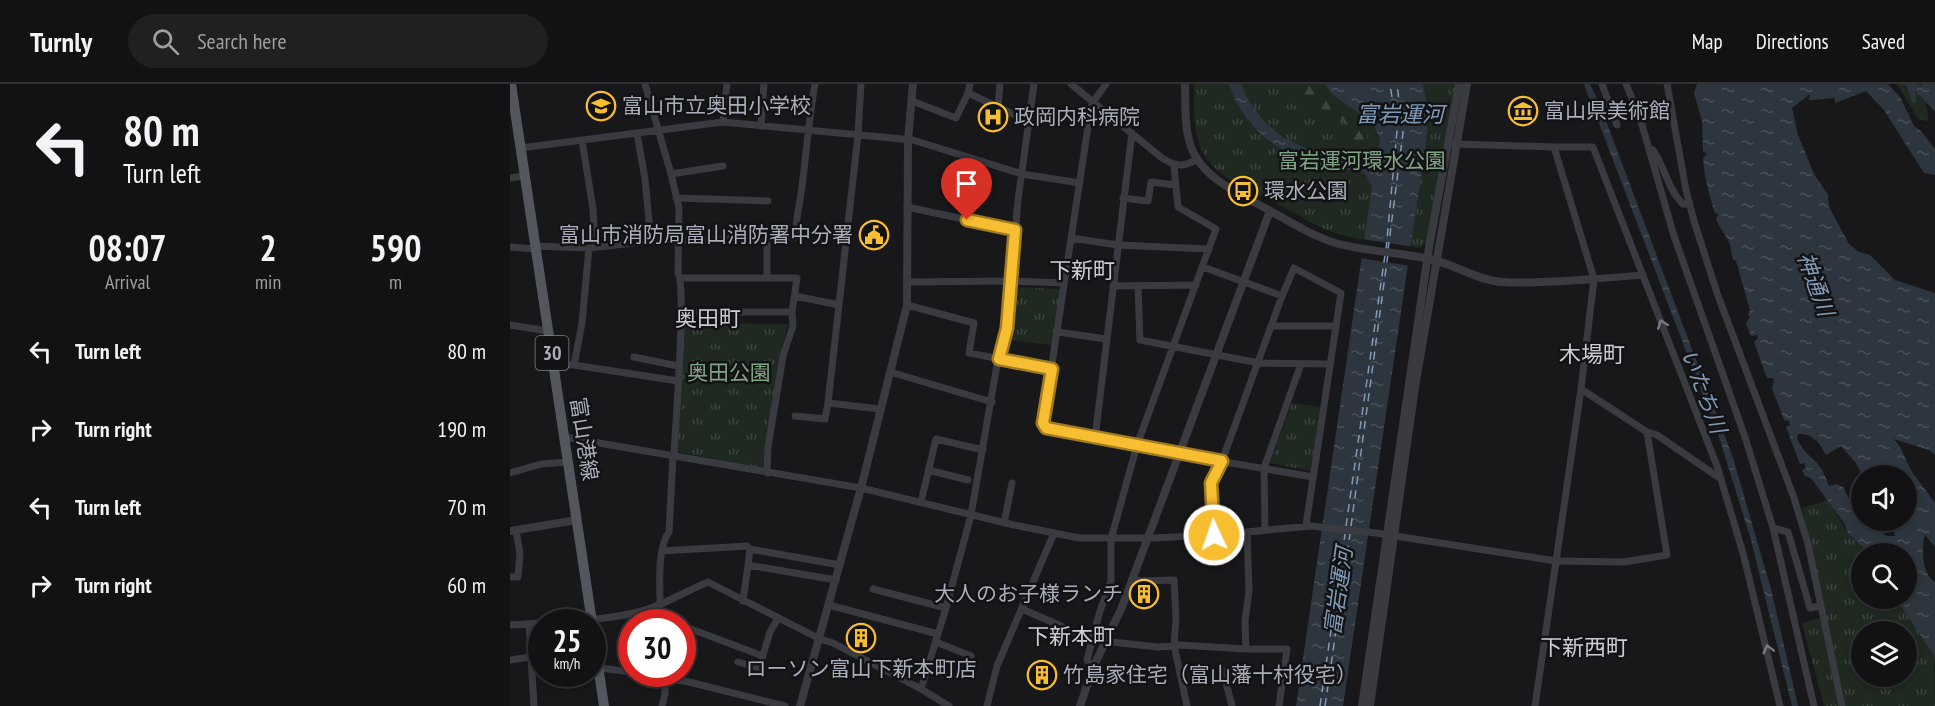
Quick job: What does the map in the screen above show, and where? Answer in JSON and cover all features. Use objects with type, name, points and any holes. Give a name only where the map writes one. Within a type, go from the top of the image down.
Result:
[{"type":"main road","name":"富山港線","points":[[511,84],[590,609]]},
{"type":"main road","name":"富山港線","points":[[602,687],[604,706]]},
{"type":"street","points":[[645,84],[679,208],[678,273],[681,278],[678,381],[669,532],[665,537],[662,551],[658,609]]},
{"type":"street","points":[[723,122],[727,84]]},
{"type":"street","points":[[761,126],[764,84]]},
{"type":"street","points":[[510,247],[592,247],[651,241],[796,237],[795,224],[815,84]]},
{"type":"street","points":[[795,416],[825,419],[858,135],[861,84]]},
{"type":"street","points":[[800,706],[861,488],[907,305],[908,139],[913,84]]},
{"type":"street","points":[[912,101],[956,117],[970,84]]},
{"type":"street","points":[[998,106],[999,84]]},
{"type":"street","points":[[921,689],[971,515],[999,359],[1007,328],[1015,230],[1034,84]]},
{"type":"street","points":[[1071,84],[1174,166],[1197,159]]},
{"type":"street","points":[[1106,84],[1093,102],[1043,423],[1046,428],[1095,438],[1313,477]]},
{"type":"street","points":[[1185,84],[1186,131],[1193,152],[1209,176],[1226,188],[1325,239],[1353,247],[1432,260],[1503,282],[1643,275]]},
{"type":"street","points":[[1453,143],[1459,84]]},
{"type":"street","points":[[1362,706],[1432,260],[1453,143],[1467,84]]},
{"type":"street","points":[[1602,84],[1617,125]]},
{"type":"street","points":[[1626,84],[1638,110],[1650,146],[1674,236],[1745,437],[1773,528],[1814,706]]},
{"type":"street","points":[[1666,84],[1690,204],[1717,293],[1794,498],[1808,544],[1842,706]]},
{"type":"street","points":[[968,93],[1030,122]]},
{"type":"street","points":[[520,148],[723,122],[908,139],[1022,174],[1080,183]]},
{"type":"street","points":[[1095,438],[1132,133]]},
{"type":"street","points":[[637,134],[645,179],[651,241]]},
{"type":"street","points":[[574,365],[592,247],[593,209],[582,140]]},
{"type":"street","points":[[1453,143],[1593,147],[1721,479],[1743,553],[1780,706]]},
{"type":"street","points":[[1650,146],[1660,159],[1675,196],[1683,204],[1690,204]]},
{"type":"street","points":[[1535,706],[1581,389],[1594,279],[1554,147]]},
{"type":"street","points":[[671,174],[723,166]]},
{"type":"street","points":[[1093,668],[1087,660],[1111,580],[1111,539],[1137,445],[1216,229],[1178,207],[1174,166]]},
{"type":"street","points":[[510,178],[525,176]]},
{"type":"street","points":[[1123,198],[1148,201],[1151,182],[1175,185]]},
{"type":"street","points":[[676,198],[768,201]]},
{"type":"street","points":[[907,207],[1015,230]]},
{"type":"street","points":[[1080,706],[1093,668],[1122,607],[1270,211]]},
{"type":"street","points":[[767,237],[767,278]]},
{"type":"street","points":[[1071,238],[1118,245],[1209,249]]},
{"type":"street","points":[[1203,267],[1282,296]]},
{"type":"street","points":[[1214,535],[1211,483],[1222,461],[1294,268],[1341,293],[1306,525]]},
{"type":"street","points":[[681,278],[797,278],[792,312],[793,326],[783,356],[768,447],[767,472]]},
{"type":"street","points":[[908,282],[1064,283]]},
{"type":"street","points":[[1113,286],[1196,285]]},
{"type":"street","points":[[1138,286],[1140,340],[1259,363],[1330,364]]},
{"type":"street","points":[[795,296],[839,305]]},
{"type":"street","points":[[907,305],[974,323],[969,353],[1052,369]]},
{"type":"street","points":[[681,312],[792,312]]},
{"type":"street","points":[[510,326],[548,331]]},
{"type":"street","points":[[1272,326],[1336,326]]},
{"type":"street","points":[[1058,332],[1106,339]]},
{"type":"street","points":[[634,357],[678,366]]},
{"type":"street","points":[[553,364],[574,365],[678,381]]},
{"type":"street","points":[[1265,529],[1264,468],[1301,364]]},
{"type":"street","points":[[890,372],[992,402]]},
{"type":"street","points":[[1581,389],[1647,432],[1657,435],[1721,479]]},
{"type":"street","points":[[828,402],[880,409]]},
{"type":"street","points":[[564,437],[861,488],[1004,523],[1079,538],[1214,535],[1306,525],[1390,535],[1556,561],[1624,562],[1667,555],[1647,432]]},
{"type":"street","points":[[921,502],[936,439],[983,450]]},
{"type":"street","points":[[510,473],[541,464],[568,462]]},
{"type":"street","points":[[928,470],[968,480]]},
{"type":"street","points":[[1004,523],[1012,483]]},
{"type":"street","points":[[510,577],[518,577],[520,554],[513,530],[577,520]]},
{"type":"street","points":[[1773,528],[1788,532],[1810,608],[1820,606]]},
{"type":"street","points":[[1246,649],[1245,621],[1250,591],[1247,532]]},
{"type":"street","points":[[987,706],[997,666],[1054,533]]},
{"type":"street","points":[[1370,706],[1390,535]]},
{"type":"street","points":[[662,551],[747,546],[750,549],[840,565]]},
{"type":"street","points":[[743,600],[750,549]]},
{"type":"street","points":[[748,565],[836,580]]},
{"type":"street","points":[[1132,579],[1140,581],[1174,580],[1176,618],[1174,645],[1186,706]]},
{"type":"street","points":[[606,619],[658,605],[708,582],[820,639],[833,643],[949,706]]},
{"type":"street","points":[[873,589],[946,608]]},
{"type":"street","points":[[829,605],[937,638],[971,656]]},
{"type":"street","points":[[1022,609],[1093,640],[1106,642],[1158,647],[1174,645],[1287,649],[1279,706]]},
{"type":"street","points":[[738,662],[759,668],[770,632],[778,618]]},
{"type":"street","points":[[510,626],[528,624]]},
{"type":"street","points":[[696,631],[763,656]]},
{"type":"street","points":[[510,660],[528,657]]},
{"type":"street","points":[[1222,671],[1232,706]]},
{"type":"street","points":[[696,684],[785,706]]},
{"type":"street","points":[[533,687],[534,706]]},
{"type":"street","points":[[662,706],[665,687]]},
{"type":"green space","name":"富岩運河環水公園","points":[[1194,84],[1455,84],[1427,242],[1420,248],[1368,241],[1338,234],[1317,226],[1230,180],[1212,165],[1198,140]]},
{"type":"green space","points":[[1289,84],[1295,86],[1322,84],[1338,100],[1368,122],[1371,127],[1367,134],[1368,144],[1358,147],[1347,139],[1344,122],[1338,116],[1303,99]]},
{"type":"green space","points":[[1897,84],[1922,84],[1929,121],[1918,119]]},
{"type":"green space","points":[[1011,287],[1061,289],[1052,345],[1006,340]]},
{"type":"green space","name":"奥田公園","points":[[684,323],[788,324],[779,358],[763,468],[678,452]]},
{"type":"green space","points":[[1292,403],[1320,407],[1311,471],[1270,463]]},
{"type":"green space","points":[[1827,499],[1848,533],[1858,543],[1851,543],[1851,609],[1903,609],[1911,621],[1851,621],[1851,687],[1917,687],[1917,630],[1934,655],[1935,706],[1824,706],[1802,623],[1827,616],[1802,508]]},
{"type":"water","name":"富岩運河","points":[[1229,84],[1241,84],[1258,114],[1283,137],[1305,148],[1356,159],[1369,157],[1378,150],[1379,138],[1376,129],[1370,121],[1330,92],[1326,84],[1423,84],[1425,92],[1426,142],[1343,706],[1296,706],[1372,187],[1366,175],[1360,171],[1314,163],[1299,158],[1273,143],[1261,134],[1242,112]]},
{"type":"water","name":"いたち川","points":[[1584,84],[1590,84],[1600,105],[1733,458],[1771,589],[1798,706],[1792,706],[1751,540],[1720,440]]},
{"type":"water","name":"神通川","points":[[1697,84],[1888,84],[1900,97],[1914,126],[1935,149],[1935,175],[1924,173],[1884,110],[1866,91],[1835,103],[1835,98],[1809,100],[1810,94],[1792,108],[1798,135],[1814,174],[1828,195],[1829,207],[1849,244],[1859,252],[1870,255],[1895,280],[1935,293],[1935,455],[1929,450],[1894,439],[1909,465],[1857,465],[1841,446],[1826,455],[1815,440],[1808,435],[1798,434],[1797,439],[1819,466],[1829,486],[1837,484],[1843,487],[1851,503],[1851,531],[1881,531],[1886,536],[1895,536],[1894,531],[1917,531],[1917,479],[1935,503],[1935,547],[1925,535],[1923,553],[1927,573],[1935,582],[1935,665],[1934,655],[1917,630],[1917,621],[1911,621],[1903,609],[1917,609],[1917,543],[1858,543],[1848,533],[1844,523],[1811,478],[1805,476],[1802,470],[1806,468],[1804,463],[1800,464],[1786,427],[1790,425],[1789,421],[1784,420],[1772,388],[1773,378],[1767,378],[1754,342],[1758,338],[1757,335],[1751,336],[1746,323],[1750,317],[1748,315],[1750,310],[1729,242],[1717,221],[1718,216],[1717,213],[1715,214],[1708,186],[1703,158],[1707,154],[1703,151],[1702,121],[1694,93]]},
{"type":"water","points":[[1904,84],[1918,84],[1921,87],[1922,84],[1935,84],[1935,112],[1915,90],[1916,103],[1912,102],[1907,86]]},
{"type":"pier","points":[[1362,239],[1414,247],[1411,266],[1360,258]]},
{"type":"ferry route","points":[[1386,250],[1397,131],[1390,84]]},
{"type":"ferry route","points":[[1388,250],[1403,133],[1397,84]]},
{"type":"ferry route","points":[[1351,526],[1388,254]]},
{"type":"ferry route","points":[[1346,526],[1385,255]]},
{"type":"ferry route","points":[[1320,706],[1345,534]]},
{"type":"ferry route","points":[[1325,706],[1350,534]]},
{"type":"place","name":"富山市立奥田小学校","points":[[601,106]]},
{"type":"place","name":"富山県美術館","points":[[1523,111]]},
{"type":"place","name":"政岡内科病院","points":[[993,117]]},
{"type":"place","name":"環水公園","points":[[1243,191]]},
{"type":"place","name":"富山市消防局富山消防署中分署","points":[[874,235]]},
{"type":"place","name":"大人のお子様ランチ","points":[[1144,594]]},
{"type":"place","name":"ローソン富山下新本町店","points":[[861,638]]},
{"type":"place","name":"竹島家住宅（富山藩十村役宅）","points":[[1042,675]]},
{"type":"district","name":"下新町","points":[[1082,270]]},
{"type":"district","name":"奥田町","points":[[708,318]]},
{"type":"district","name":"木場町","points":[[1592,354]]},
{"type":"district","name":"下新本町","points":[[1071,636]]},
{"type":"district","name":"下新西町","points":[[1584,647]]},
{"type":"route","points":[[967,220],[1015,230],[1007,328],[999,359],[1052,369],[1043,423],[1046,428],[1222,461],[1211,483],[1214,535]]}]
